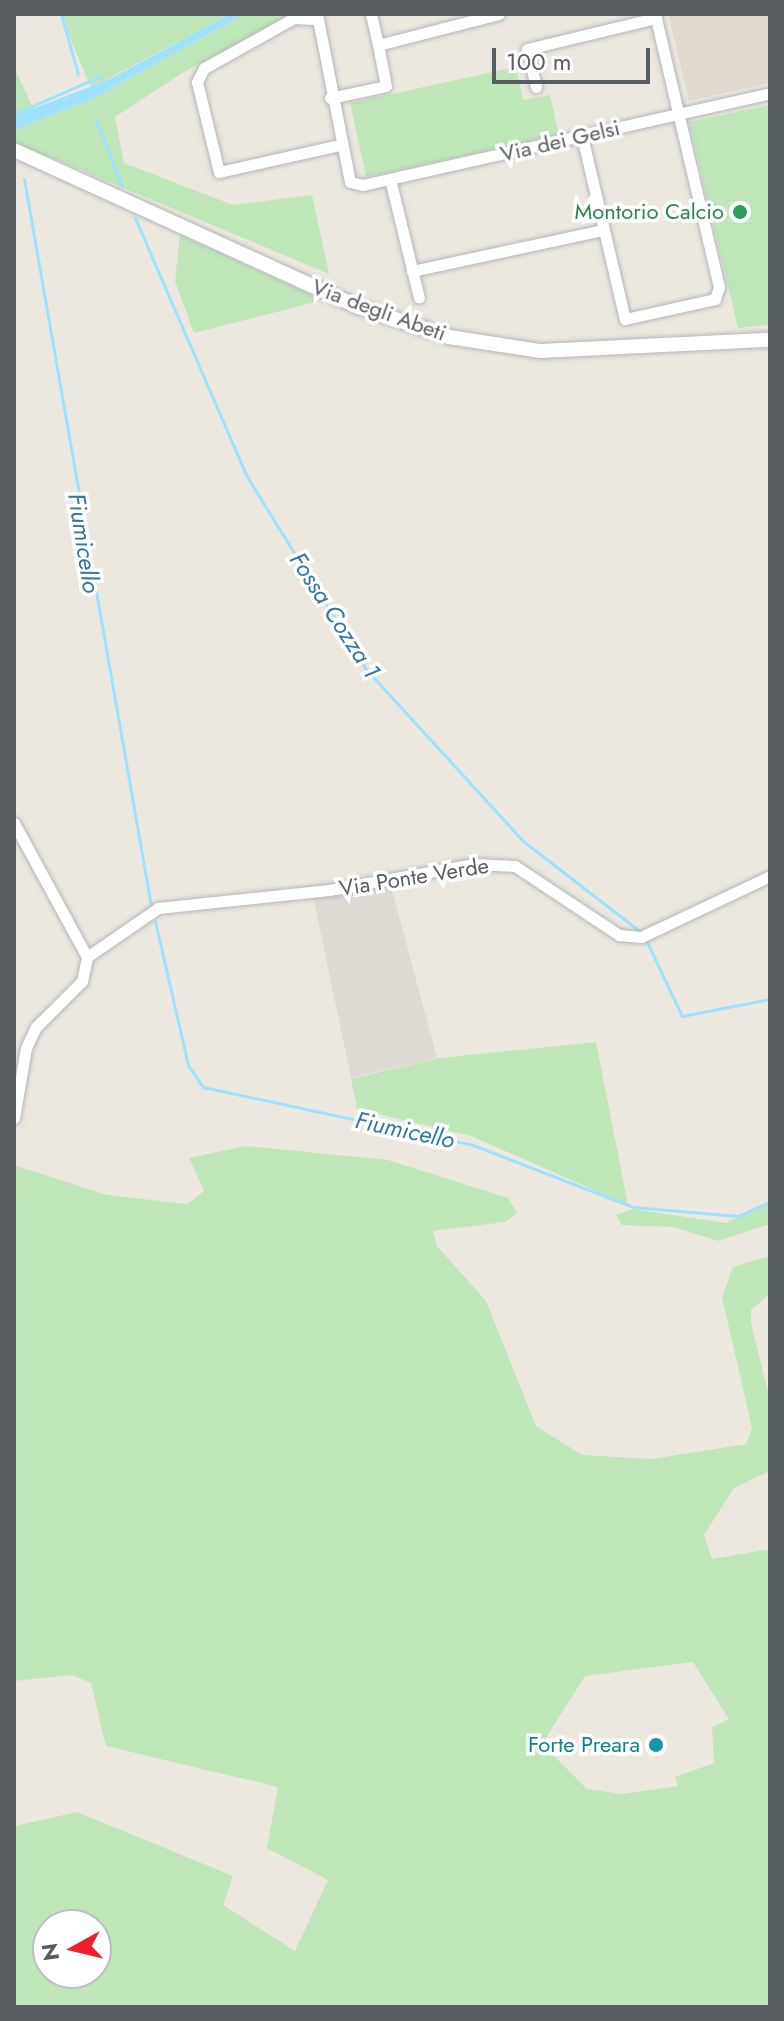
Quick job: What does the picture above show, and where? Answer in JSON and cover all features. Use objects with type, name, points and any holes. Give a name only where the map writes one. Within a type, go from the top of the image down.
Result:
[{"type":"street","points":[[330,98],[386,86],[371,14]]},
{"type":"street","points":[[378,45],[499,14]]},
{"type":"street","points":[[316,16],[330,98],[340,145],[219,172],[197,82],[204,68],[294,18],[316,16]]},
{"type":"street","points":[[536,87],[527,49],[656,16],[719,287],[715,299],[625,319],[582,136]]},
{"type":"street","name":"Via dei Gelsi","points":[[340,145],[350,182],[390,179],[770,93]]},
{"type":"street","name":"Via degli Abeti","points":[[14,150],[359,307],[449,337],[541,351],[770,340]]},
{"type":"street","points":[[390,179],[419,298]]},
{"type":"street","points":[[412,271],[603,230]]},
{"type":"street","points":[[14,823],[87,957],[82,981],[36,1027],[26,1048],[14,1118]]},
{"type":"street","name":"Via Ponte Verde","points":[[87,957],[158,908],[329,890],[473,864],[515,866],[619,935],[641,937],[770,876]]},
{"type":"shaded area","points":[[668,14],[770,14],[770,83],[689,101]]},
{"type":"shaded area","points":[[391,886],[437,1058],[351,1078],[313,896]]},
{"type":"green space","points":[[60,14],[230,14],[91,88]]},
{"type":"green space","points":[[244,14],[302,14],[187,70],[115,117],[124,163],[233,205],[312,195],[329,274],[14,142],[14,130],[94,98]]},
{"type":"green space","points":[[14,67],[34,110],[14,116]]},
{"type":"green space","points":[[516,67],[523,100],[550,95],[559,135],[366,177],[350,103]]},
{"type":"green space","name":"Montorio Calcio","points":[[770,105],[770,325],[738,328],[689,122]]},
{"type":"green space","points":[[180,235],[323,300],[194,333],[175,281]]},
{"type":"green space","points":[[596,1042],[628,1205],[471,1136],[357,1109],[351,1079],[439,1058]]},
{"type":"green space","points":[[246,1146],[388,1160],[508,1198],[517,1213],[505,1222],[433,1231],[437,1246],[486,1301],[536,1426],[582,1455],[652,1459],[746,1444],[752,1428],[722,1297],[733,1267],[770,1256],[770,1294],[751,1310],[751,1323],[770,1400],[770,1471],[734,1488],[704,1535],[712,1559],[770,1549],[770,2007],[14,2007],[14,1826],[77,1812],[233,1876],[223,1905],[295,1951],[328,1880],[267,1848],[278,1787],[106,1746],[91,1683],[72,1675],[14,1681],[14,1165],[107,1195],[187,1204],[204,1191],[189,1158]],"holes":[[[693,1662],[729,1719],[712,1727],[714,1763],[675,1777],[678,1786],[622,1794],[587,1789],[542,1744],[585,1676]]]},
{"type":"green space","points":[[770,1201],[770,1224],[718,1241],[674,1227],[622,1225],[616,1215],[633,1209],[726,1223]]},
{"type":"water","points":[[230,14],[244,14],[94,98],[14,130],[14,116],[110,79]]},
{"type":"waterway","name":"Fossa Cozza 1","points":[[61,14],[78,74]]},
{"type":"waterway","points":[[14,114],[101,76]]},
{"type":"waterway","name":"Fossa Cozza 1","points":[[95,117],[122,186]]},
{"type":"waterway","name":"Fiumicello","points":[[24,179],[151,906]]},
{"type":"waterway","name":"Fossa Cozza 1","points":[[135,218],[246,475],[365,668],[523,841],[642,933]]},
{"type":"waterway","name":"Fiumicello","points":[[155,921],[188,1065],[203,1087],[473,1145],[633,1207],[738,1216],[770,1202]]},
{"type":"waterway","name":"Fossa Cozza 1","points":[[646,940],[682,1016],[770,999]]},
{"type":"place","name":"Montorio Calcio","points":[[740,212]]},
{"type":"place","name":"Forte Preara","points":[[656,1745]]}]
